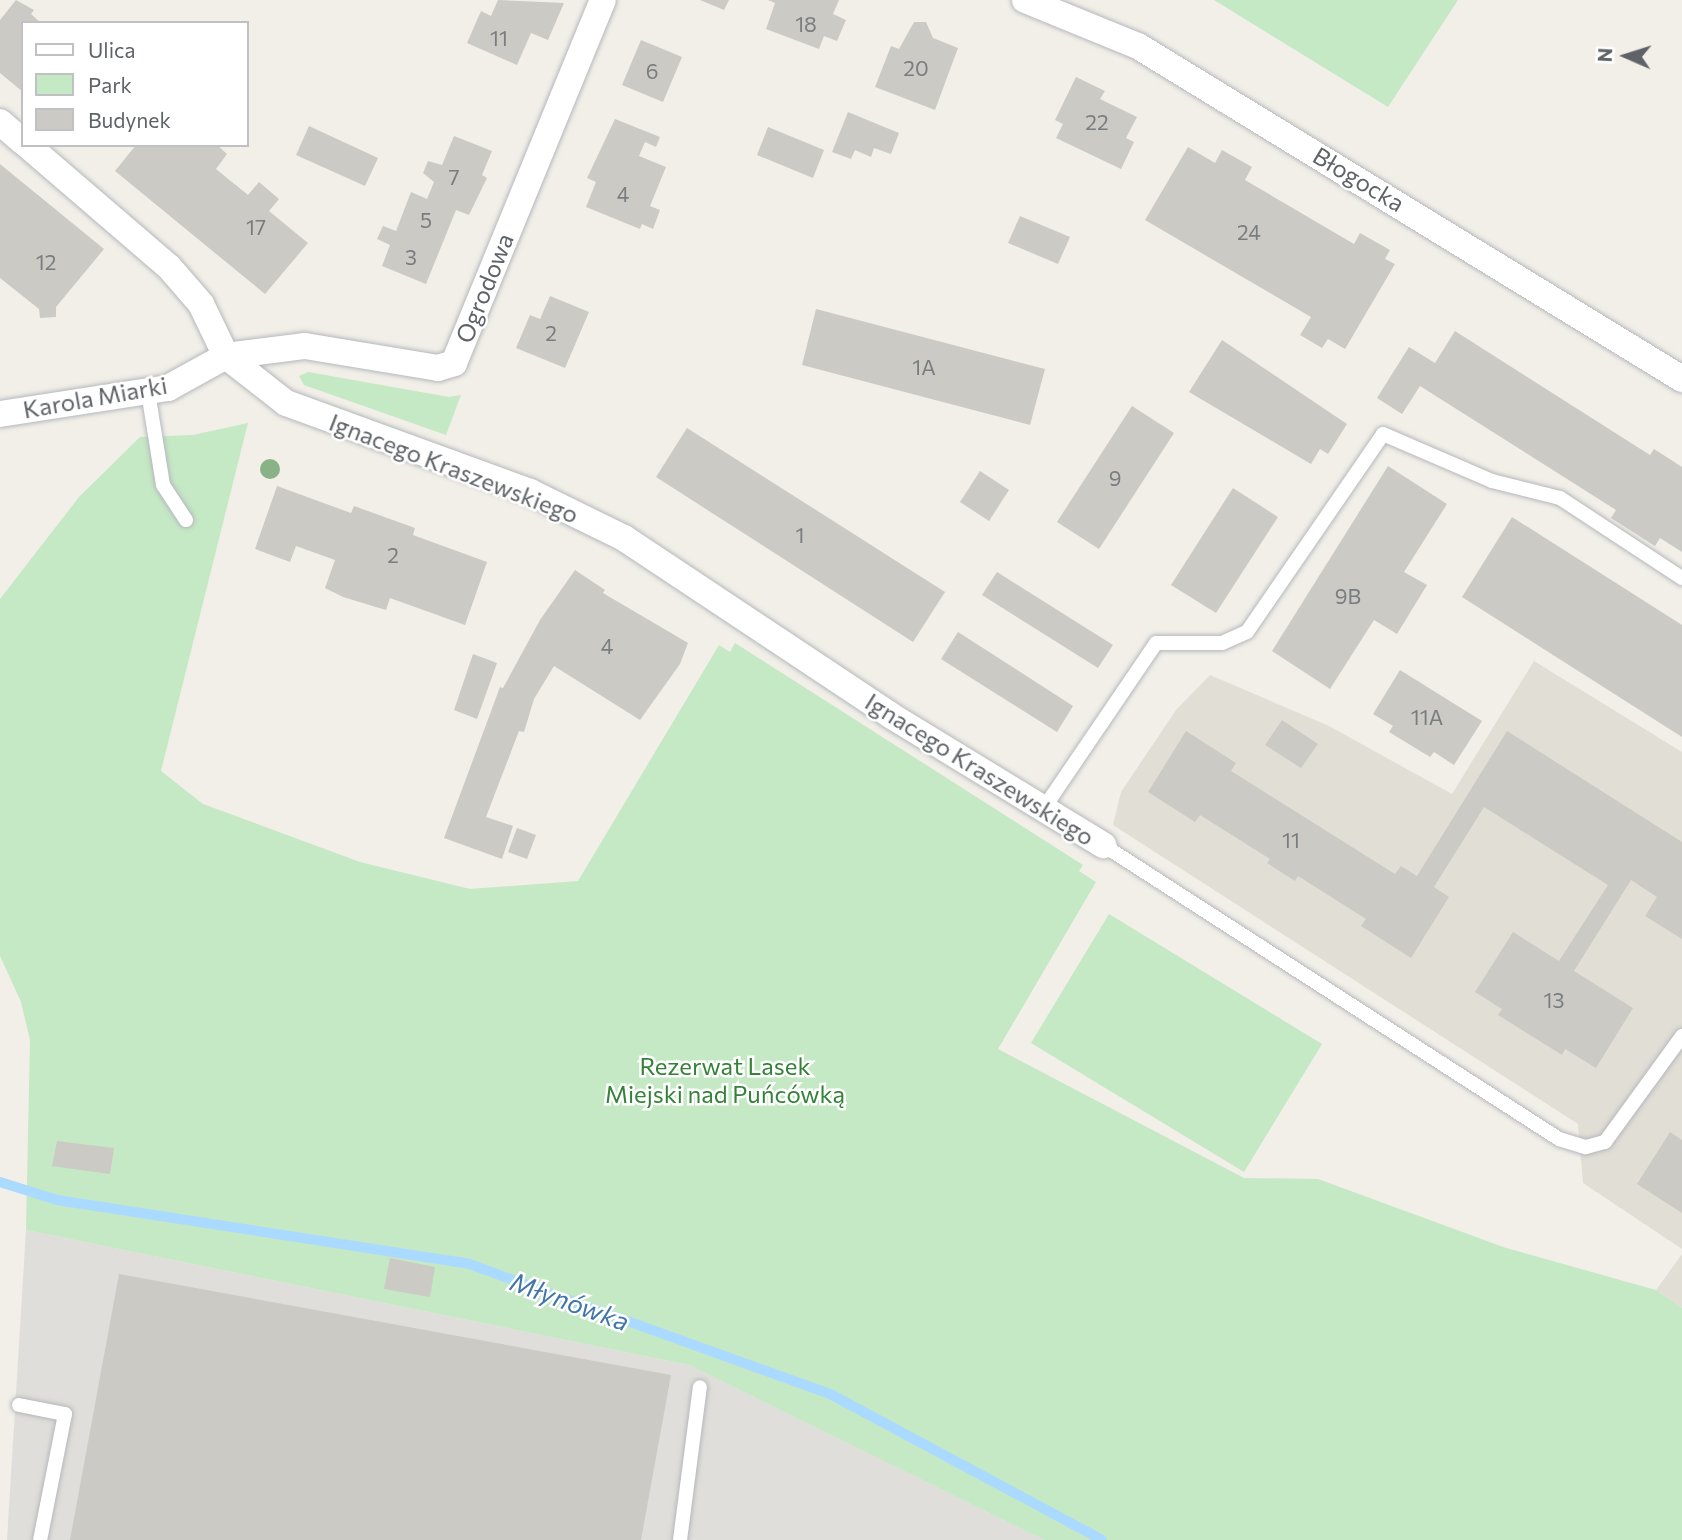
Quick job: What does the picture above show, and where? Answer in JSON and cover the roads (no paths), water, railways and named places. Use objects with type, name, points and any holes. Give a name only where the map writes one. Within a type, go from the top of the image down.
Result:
[{"type":"street","name":"Ogrodowa","points":[[226,356],[304,346],[438,368],[454,363],[603,0]]},
{"type":"street","name":"Błogocka","points":[[1025,0],[1138,46],[1682,379]]},
{"type":"street","points":[[0,122],[21,140]]},
{"type":"street","points":[[29,147],[169,267],[201,304],[226,356]]},
{"type":"street","name":"Karola Miarki","points":[[0,414],[168,388],[226,356]]},
{"type":"street","name":"Ignacego Kraszewskiego","points":[[226,356],[286,404],[580,514],[724,603],[890,715],[1103,845]]},
{"type":"lane","points":[[148,392],[163,485],[186,520]]},
{"type":"lane","points":[[1044,808],[1156,643],[1222,643],[1247,632],[1354,470],[1384,433],[1492,481],[1560,498],[1682,578]]},
{"type":"lane","name":"Ignacego Kraszewskiego","points":[[1103,845],[1559,1139],[1586,1147],[1605,1142],[1682,1036]]},
{"type":"lane","points":[[680,1540],[700,1387]]},
{"type":"lane","points":[[19,1405],[65,1414],[40,1540]]},
{"type":"waterway","name":"Młynówka","points":[[0,1182],[57,1200],[469,1264],[832,1395],[1102,1540]]},
{"type":"park label","name":"Rezerwat Lasek Miejski nad Puńcówką","points":[[725,1080]]}]
